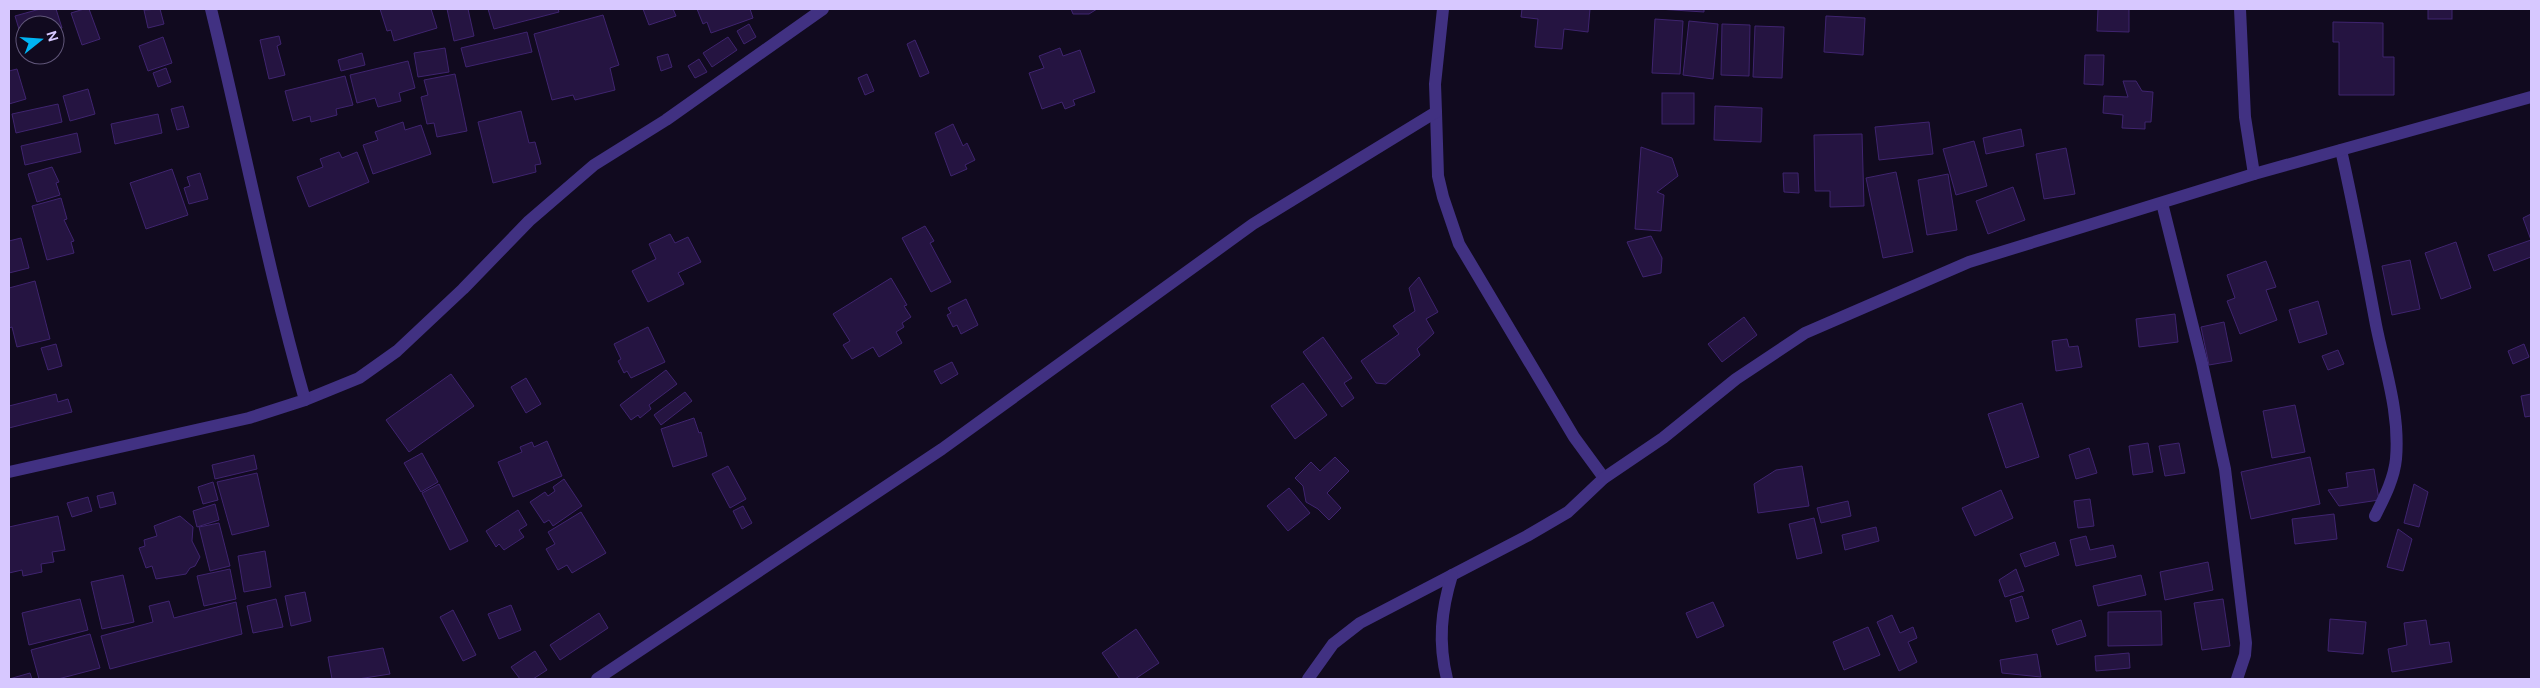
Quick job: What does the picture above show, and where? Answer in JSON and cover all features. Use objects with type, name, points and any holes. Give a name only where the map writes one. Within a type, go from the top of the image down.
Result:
[{"type":"street","points":[[211,9],[244,144],[280,313],[305,400]]},
{"type":"street","points":[[9,472],[249,418],[305,400],[359,378],[396,351],[464,289],[530,221],[594,165],[666,120],[823,9]]},
{"type":"street","points":[[1443,9],[1435,84],[1438,176],[1458,244],[1574,437],[1604,478]]},
{"type":"street","points":[[2240,9],[2245,117],[2254,174]]},
{"type":"street","points":[[1308,679],[1333,644],[1360,623],[1543,528],[1568,512],[1604,478],[1664,438],[1736,379],[1806,333],[1969,262],[2254,174],[2531,97]]},
{"type":"street","points":[[597,679],[942,448],[1253,224],[1436,112]]},
{"type":"street","points":[[2341,150],[2358,222],[2377,327],[2389,377],[2396,422],[2396,461],[2389,485],[2376,516]]},
{"type":"street","points":[[2162,203],[2202,363],[2225,469],[2246,642],[2245,655],[2237,679]]},
{"type":"street","points":[[1447,679],[1441,646],[1441,624],[1452,575]]},
{"type":"building","points":[[40,9],[56,9],[58,15],[19,15]]},
{"type":"building","points":[[89,9],[100,39],[82,45],[71,13]]},
{"type":"building","points":[[160,9],[164,24],[148,28],[144,10]]},
{"type":"building","points":[[380,9],[431,9],[437,28],[394,41],[391,30],[387,31]]},
{"type":"building","points":[[447,9],[468,9],[474,36],[454,41]]},
{"type":"building","points":[[488,9],[558,9],[559,12],[494,29]]},
{"type":"building","points":[[643,9],[673,9],[676,16],[649,25]]},
{"type":"building","points":[[697,9],[750,9],[753,18],[711,33],[707,22],[703,24]]},
{"type":"building","points":[[1071,9],[1097,9],[1089,14],[1073,14]]},
{"type":"building","points":[[1522,9],[1590,9],[1588,32],[1564,29],[1562,49],[1535,47],[1538,19],[1521,17]]},
{"type":"building","points":[[1658,9],[1704,9],[1704,12]]},
{"type":"building","points":[[2098,9],[2129,9],[2129,32],[2097,31]]},
{"type":"building","points":[[2428,9],[2452,9],[2452,19],[2428,19]]},
{"type":"building","points":[[603,15],[619,65],[610,68],[615,90],[575,100],[573,95],[552,100],[534,34]]},
{"type":"building","points":[[1826,16],[1865,18],[1863,55],[1824,52]]},
{"type":"building","points":[[1655,19],[1683,21],[1680,74],[1652,73]]},
{"type":"building","points":[[1689,21],[1718,24],[1713,79],[1683,75]]},
{"type":"building","points":[[2333,22],[2383,23],[2383,57],[2394,57],[2394,95],[2339,95],[2339,42],[2333,42]]},
{"type":"building","points":[[749,24],[756,37],[744,44],[737,31]]},
{"type":"building","points":[[1722,24],[1750,25],[1749,76],[1721,75]]},
{"type":"building","points":[[1755,26],[1784,27],[1782,78],[1753,77]]},
{"type":"building","points":[[527,32],[532,52],[466,67],[461,48]]},
{"type":"building","points":[[279,36],[281,44],[277,46],[285,75],[269,79],[260,40]]},
{"type":"building","points":[[163,37],[172,63],[148,71],[139,46]]},
{"type":"building","points":[[728,37],[737,50],[712,67],[703,53]]},
{"type":"building","points":[[915,40],[929,73],[920,77],[907,44]]},
{"type":"building","points":[[445,48],[449,72],[418,77],[414,53]]},
{"type":"building","points":[[1060,48],[1063,56],[1080,50],[1095,92],[1073,100],[1075,105],[1065,109],[1062,102],[1042,109],[1029,73],[1044,68],[1039,56]]},
{"type":"building","points":[[362,53],[365,65],[341,71],[338,60]]},
{"type":"building","points":[[668,54],[672,67],[661,71],[657,57]]},
{"type":"building","points":[[2085,55],[2104,55],[2103,85],[2084,84]]},
{"type":"building","points":[[699,59],[707,72],[695,78],[688,66]]},
{"type":"building","points":[[408,61],[415,88],[399,93],[401,101],[378,107],[375,98],[357,103],[350,75]]},
{"type":"building","points":[[166,68],[171,82],[158,87],[153,73]]},
{"type":"building","points":[[17,69],[26,99],[9,104],[9,71]]},
{"type":"building","points":[[455,74],[467,131],[437,137],[434,123],[427,124],[421,97],[428,95],[424,80]]},
{"type":"building","points":[[867,74],[874,91],[865,95],[858,78]]},
{"type":"building","points":[[345,76],[353,105],[336,109],[337,115],[311,122],[310,116],[293,121],[285,91]]},
{"type":"building","points":[[2123,81],[2136,81],[2142,91],[2153,92],[2151,122],[2145,122],[2145,129],[2122,128],[2123,115],[2103,113],[2104,96],[2128,97]]},
{"type":"building","points":[[88,89],[95,114],[70,121],[63,96]]},
{"type":"building","points":[[1662,93],[1694,93],[1694,124],[1662,124]]},
{"type":"building","points":[[58,104],[62,122],[16,133],[12,114]]},
{"type":"building","points":[[183,106],[189,127],[177,130],[171,109]]},
{"type":"building","points":[[1715,106],[1762,108],[1761,142],[1714,140]]},
{"type":"building","points":[[521,111],[529,143],[535,142],[541,164],[535,165],[536,172],[493,183],[478,122]]},
{"type":"building","points":[[158,114],[162,133],[115,144],[111,124]]},
{"type":"building","points":[[403,122],[405,130],[421,125],[431,154],[373,174],[363,145],[378,140],[375,132]]},
{"type":"building","points":[[1929,122],[1933,154],[1879,160],[1875,127]]},
{"type":"building","points":[[953,124],[963,146],[967,143],[975,160],[965,165],[967,169],[951,176],[935,133]]},
{"type":"building","points":[[2021,129],[2024,146],[1986,154],[1983,138]]},
{"type":"building","points":[[77,133],[81,152],[25,165],[21,146]]},
{"type":"building","points":[[1862,134],[1864,206],[1830,207],[1830,191],[1815,191],[1814,135]]},
{"type":"building","points":[[1974,141],[1987,186],[1956,195],[1943,149]]},
{"type":"building","points":[[1641,147],[1672,158],[1678,176],[1657,192],[1664,195],[1661,231],[1635,229]]},
{"type":"building","points":[[2066,148],[2075,194],[2044,199],[2036,154]]},
{"type":"building","points":[[339,152],[342,158],[357,152],[369,182],[309,207],[297,177],[323,167],[320,159]]},
{"type":"building","points":[[52,167],[59,182],[56,183],[60,195],[37,202],[28,174]]},
{"type":"building","points":[[172,169],[188,215],[146,229],[130,183]]},
{"type":"building","points":[[1896,172],[1913,252],[1883,258],[1866,178]]},
{"type":"building","points":[[200,173],[208,199],[189,204],[184,188],[190,186],[187,177]]},
{"type":"building","points":[[1783,173],[1798,173],[1799,193],[1784,192]]},
{"type":"building","points":[[1948,174],[1957,230],[1927,235],[1918,180]]},
{"type":"building","points":[[2013,187],[2025,220],[1988,234],[1976,201]]},
{"type":"building","points":[[61,198],[67,219],[64,220],[74,241],[71,242],[74,253],[47,260],[32,206]]},
{"type":"building","points":[[2531,214],[2531,240],[2523,218]]},
{"type":"building","points":[[925,226],[934,241],[930,243],[951,282],[931,292],[902,238]]},
{"type":"building","points":[[670,234],[675,243],[688,237],[701,262],[678,273],[684,284],[648,302],[632,271],[656,259],[649,244]]},
{"type":"building","points":[[1651,236],[1662,258],[1661,273],[1643,277],[1627,242]]},
{"type":"building","points":[[21,238],[29,268],[9,273],[9,241]]},
{"type":"building","points":[[2531,240],[2531,257],[2494,271],[2488,255]]},
{"type":"building","points":[[2456,242],[2471,288],[2441,299],[2425,253]]},
{"type":"building","points":[[2410,260],[2420,309],[2392,315],[2382,266]]},
{"type":"building","points":[[2266,261],[2276,287],[2266,290],[2277,320],[2240,334],[2227,301],[2235,298],[2227,275]]},
{"type":"building","points":[[1419,277],[1438,312],[1426,319],[1434,333],[1417,349],[1420,355],[1386,384],[1376,383],[1361,361],[1399,334],[1393,326],[1415,311],[1409,288]]},
{"type":"building","points":[[891,278],[907,305],[904,306],[911,317],[902,323],[904,327],[896,332],[902,343],[879,357],[873,347],[852,359],[843,345],[850,341],[833,314]]},
{"type":"building","points":[[35,281],[50,339],[17,347],[12,327],[9,328],[9,288]]},
{"type":"building","points":[[966,299],[978,325],[961,334],[957,325],[953,327],[947,315],[951,313],[948,308]]},
{"type":"building","points":[[2318,301],[2327,334],[2299,343],[2289,310]]},
{"type":"building","points":[[2175,314],[2178,342],[2139,347],[2136,319]]},
{"type":"building","points":[[1744,317],[1757,335],[1722,362],[1708,344]]},
{"type":"building","points":[[2224,322],[2232,361],[2209,365],[2201,327]]},
{"type":"building","points":[[648,327],[665,362],[631,378],[627,371],[624,373],[618,361],[621,359],[614,344]]},
{"type":"building","points":[[1323,337],[1352,378],[1344,383],[1354,398],[1342,407],[1303,352]]},
{"type":"building","points":[[2067,339],[2069,347],[2078,346],[2082,367],[2056,371],[2052,341]]},
{"type":"building","points":[[56,344],[62,366],[48,370],[41,348]]},
{"type":"building","points":[[2524,344],[2529,357],[2513,364],[2508,351]]},
{"type":"building","points":[[2338,350],[2344,364],[2328,370],[2322,356]]},
{"type":"building","points":[[952,362],[958,374],[941,384],[934,371]]},
{"type":"building","points":[[666,370],[677,384],[649,405],[651,409],[640,418],[638,415],[631,420],[620,405]]},
{"type":"building","points":[[451,374],[474,406],[409,452],[386,420]]},
{"type":"building","points":[[526,378],[541,404],[526,413],[511,387]]},
{"type":"building","points":[[1303,383],[1327,415],[1295,439],[1271,406]]},
{"type":"building","points":[[685,392],[692,401],[661,425],[654,415]]},
{"type":"building","points":[[56,394],[58,402],[68,399],[72,412],[9,428],[9,406]]},
{"type":"building","points":[[2531,394],[2531,416],[2525,417],[2521,396]]},
{"type":"building","points":[[2022,403],[2039,457],[2006,468],[1988,414]]},
{"type":"building","points":[[2295,405],[2305,452],[2272,458],[2263,411]]},
{"type":"building","points":[[694,418],[699,433],[701,432],[707,456],[673,467],[661,429]]},
{"type":"building","points":[[547,441],[562,476],[513,497],[498,462],[522,452],[520,447],[532,442],[534,447]]},
{"type":"building","points":[[2148,443],[2153,472],[2133,475],[2129,446]]},
{"type":"building","points":[[2179,443],[2185,473],[2165,476],[2159,446]]},
{"type":"building","points":[[2089,448],[2097,473],[2076,479],[2069,455]]},
{"type":"building","points":[[422,453],[438,482],[421,492],[404,463]]},
{"type":"building","points":[[254,455],[257,469],[215,479],[212,465]]},
{"type":"building","points":[[1335,457],[1349,471],[1327,493],[1341,508],[1329,520],[1318,509],[1306,502],[1303,486],[1295,478],[1311,462],[1320,471]]},
{"type":"building","points":[[2310,457],[2320,504],[2251,519],[2241,472]]},
{"type":"building","points":[[728,466],[746,499],[730,508],[712,474]]},
{"type":"building","points":[[1802,466],[1809,506],[1758,513],[1754,484],[1776,470]]},
{"type":"building","points":[[2374,469],[2379,500],[2339,506],[2328,490],[2348,487],[2346,473]]},
{"type":"building","points":[[257,473],[269,526],[232,535],[217,482]]},
{"type":"building","points":[[564,479],[582,506],[553,526],[549,520],[544,523],[530,502],[545,492],[548,496],[555,491],[553,487]]},
{"type":"building","points":[[213,482],[218,500],[203,504],[198,487]]},
{"type":"building","points":[[439,484],[468,541],[450,550],[422,493]]},
{"type":"building","points":[[2414,484],[2428,492],[2419,527],[2404,523]]},
{"type":"building","points":[[1289,488],[1310,513],[1288,531],[1267,506]]},
{"type":"building","points":[[2001,490],[2013,518],[1975,536],[1962,508]]},
{"type":"building","points":[[113,492],[116,504],[100,508],[97,496]]},
{"type":"building","points":[[88,497],[92,511],[72,517],[67,503]]},
{"type":"building","points":[[2090,499],[2094,526],[2078,528],[2074,501]]},
{"type":"building","points":[[1848,501],[1851,516],[1821,523],[1817,508]]},
{"type":"building","points":[[215,504],[219,520],[197,527],[193,511]]},
{"type":"building","points":[[743,506],[752,523],[742,529],[733,511]]},
{"type":"building","points":[[518,510],[527,525],[519,530],[524,537],[504,550],[499,544],[496,547],[486,531]]},
{"type":"building","points":[[581,512],[606,553],[572,573],[567,565],[558,570],[546,549],[555,544],[548,532]]},
{"type":"building","points":[[2334,514],[2337,539],[2295,544],[2292,519]]},
{"type":"building","points":[[58,516],[65,550],[52,552],[54,562],[41,564],[42,572],[23,576],[22,570],[9,573],[9,527]]},
{"type":"building","points":[[180,516],[193,527],[192,541],[200,557],[195,566],[190,568],[186,574],[156,579],[152,566],[146,568],[139,548],[145,546],[144,540],[157,536],[154,526]]},
{"type":"building","points":[[1814,518],[1822,553],[1797,559],[1789,524]]},
{"type":"building","points":[[219,523],[230,566],[210,571],[199,527]]},
{"type":"building","points":[[1876,527],[1879,541],[1845,550],[1842,535]]},
{"type":"building","points":[[2398,529],[2412,539],[2403,571],[2387,567]]},
{"type":"building","points":[[2086,536],[2090,550],[2113,545],[2116,557],[2076,566],[2070,540]]},
{"type":"building","points":[[2055,542],[2059,555],[2025,567],[2020,554]]},
{"type":"building","points":[[265,551],[271,587],[244,592],[238,556]]},
{"type":"building","points":[[2208,562],[2213,590],[2165,600],[2160,572]]},
{"type":"building","points":[[230,569],[236,599],[204,606],[197,576]]},
{"type":"building","points":[[2016,569],[2024,591],[2005,597],[1999,580]]},
{"type":"building","points":[[123,575],[134,622],[102,629],[91,582]]},
{"type":"building","points":[[2141,575],[2146,595],[2098,606],[2093,586]]},
{"type":"building","points":[[305,592],[311,621],[291,626],[285,596]]},
{"type":"building","points":[[2022,596],[2029,618],[2016,622],[2010,600]]},
{"type":"building","points":[[80,599],[88,630],[29,645],[22,613]]},
{"type":"building","points":[[276,599],[283,627],[253,633],[247,606]]},
{"type":"building","points":[[2223,599],[2230,646],[2202,650],[2194,603]]},
{"type":"building","points":[[169,601],[174,618],[236,602],[242,634],[110,669],[101,636],[153,622],[149,606]]},
{"type":"building","points":[[1713,602],[1724,626],[1697,638],[1686,613]]},
{"type":"building","points":[[511,605],[521,630],[499,639],[488,614]]},
{"type":"building","points":[[453,610],[476,655],[463,661],[440,617]]},
{"type":"building","points":[[2161,611],[2162,645],[2108,646],[2108,612]]},
{"type":"building","points":[[599,613],[608,628],[560,660],[550,645]]},
{"type":"building","points":[[1892,615],[1900,633],[1913,627],[1917,638],[1908,642],[1917,662],[1899,671],[1877,622]]},
{"type":"building","points":[[2330,619],[2366,622],[2363,654],[2328,651]]},
{"type":"building","points":[[2081,620],[2086,636],[2057,645],[2052,630]]},
{"type":"building","points":[[2426,620],[2430,645],[2449,642],[2452,662],[2392,672],[2388,649],[2407,645],[2404,623]]},
{"type":"building","points":[[1868,627],[1880,655],[1844,670],[1833,642]]},
{"type":"building","points":[[1136,629],[1159,663],[1135,679],[1120,679],[1102,653]]},
{"type":"building","points":[[90,634],[100,668],[58,679],[39,679],[31,650]]},
{"type":"building","points":[[383,648],[390,674],[358,679],[332,679],[328,657]]},
{"type":"building","points":[[535,651],[547,670],[533,679],[520,679],[511,667]]},
{"type":"building","points":[[2129,653],[2130,668],[2096,671],[2095,656]]},
{"type":"building","points":[[2037,654],[2041,677],[2002,673],[2000,660]]},
{"type":"building","points":[[30,673],[32,679],[9,679]]}]
